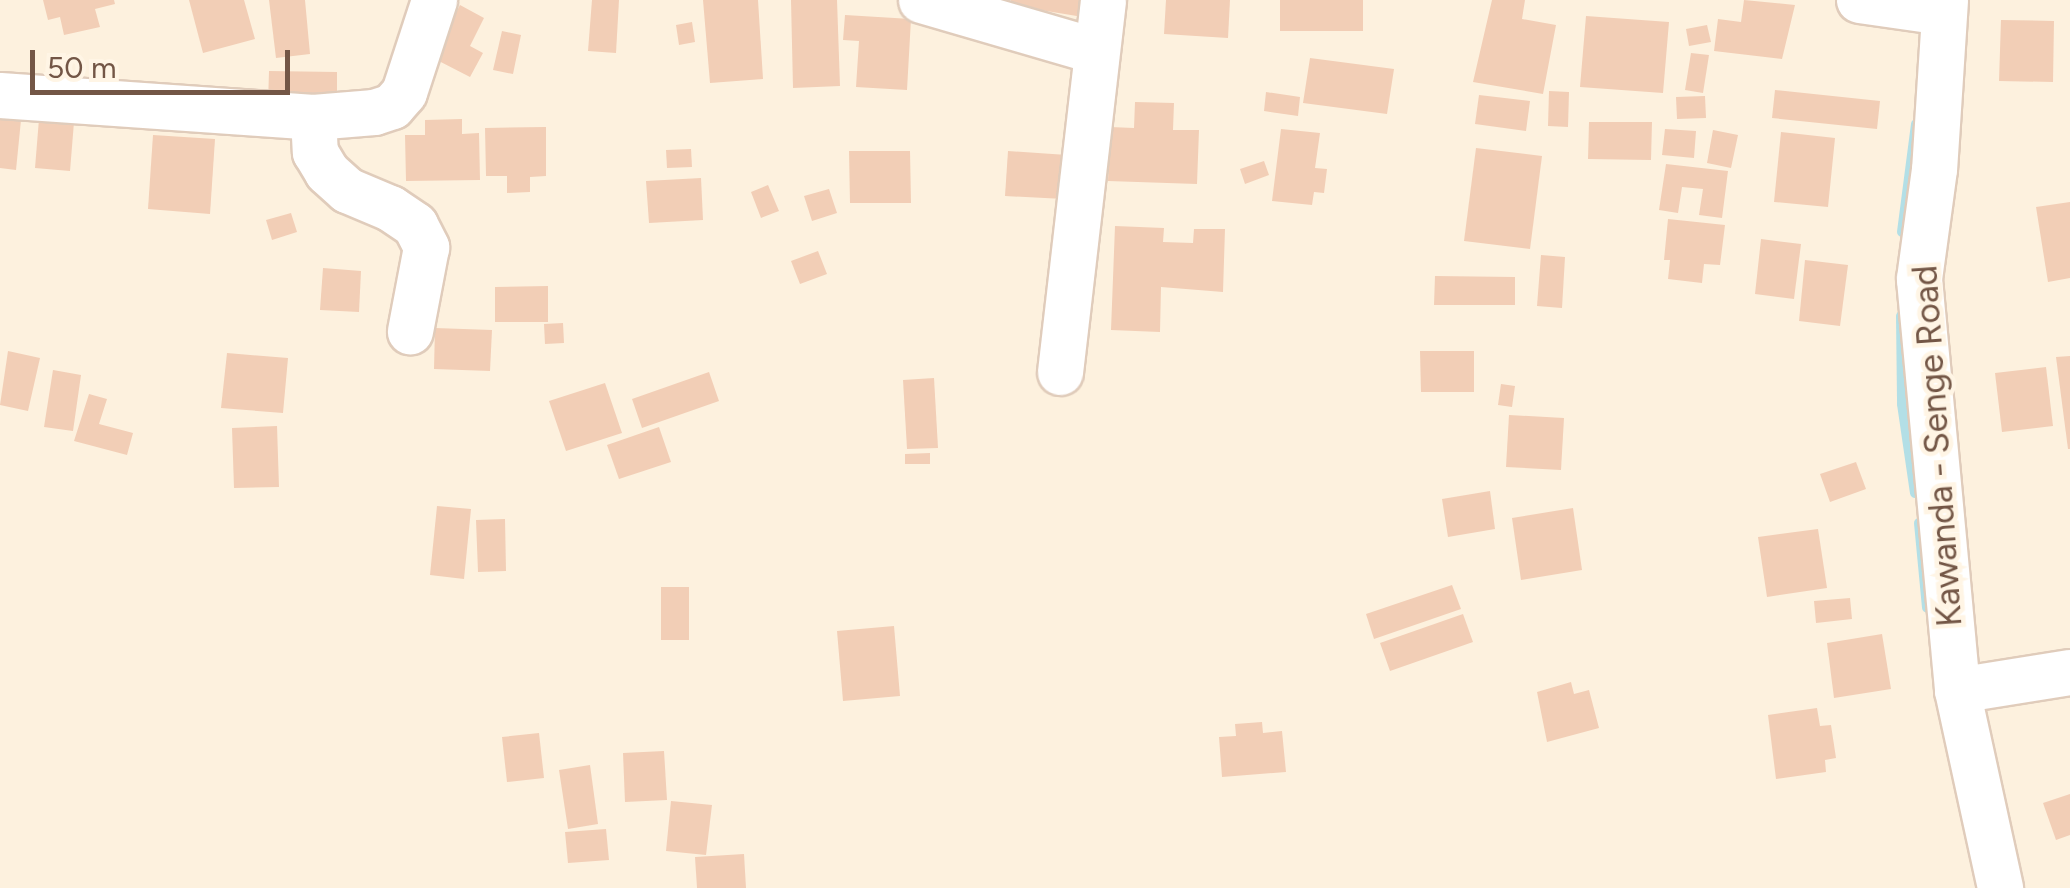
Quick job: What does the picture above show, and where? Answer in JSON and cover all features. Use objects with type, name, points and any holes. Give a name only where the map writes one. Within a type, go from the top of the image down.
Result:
[{"type":"street","points":[[0,94],[313,117],[374,112],[392,106],[404,92],[434,0]]},
{"type":"street","points":[[921,0],[1096,51]]},
{"type":"street","points":[[1060,372],[1102,0]]},
{"type":"street","points":[[1859,0],[1944,6]]},
{"type":"street","name":"Kawanda - Senge Road","points":[[1944,6],[1934,168],[1918,279],[1957,690],[2000,888]]},
{"type":"street","points":[[313,117],[315,152],[327,172],[347,190],[390,208],[415,225],[426,247],[410,331]]},
{"type":"street","points":[[1957,690],[2070,672]]},
{"type":"building","points":[[43,0],[114,0],[115,4],[95,9],[100,27],[64,35],[60,17],[48,20]]},
{"type":"building","points":[[189,0],[244,0],[255,39],[203,53]]},
{"type":"building","points":[[269,0],[305,0],[310,54],[276,58]]},
{"type":"building","points":[[592,0],[619,0],[616,53],[588,51]]},
{"type":"building","points":[[703,0],[758,0],[763,79],[710,83]]},
{"type":"building","points":[[791,0],[837,0],[840,86],[793,88]]},
{"type":"building","points":[[1011,0],[1092,0],[1089,18],[1010,5]]},
{"type":"building","points":[[1166,0],[1230,0],[1228,38],[1164,34]]},
{"type":"building","points":[[1280,0],[1363,0],[1363,31],[1280,31]]},
{"type":"building","points":[[1492,0],[1525,0],[1522,19],[1556,25],[1543,94],[1473,82]]},
{"type":"building","points":[[1744,0],[1795,5],[1782,59],[1714,51],[1718,19],[1741,22]]},
{"type":"building","points":[[460,5],[484,18],[470,46],[483,53],[470,77],[433,58]]},
{"type":"building","points":[[845,15],[911,19],[907,90],[856,87],[859,41],[843,40]]},
{"type":"building","points":[[1586,16],[1669,22],[1663,93],[1580,87]]},
{"type":"building","points":[[2001,20],[2054,21],[2053,82],[1999,81]]},
{"type":"building","points":[[692,22],[695,42],[679,45],[676,25]]},
{"type":"building","points":[[1707,25],[1711,42],[1689,46],[1686,29]]},
{"type":"building","points":[[502,31],[521,35],[513,74],[493,70]]},
{"type":"building","points":[[1691,53],[1709,55],[1703,93],[1685,90]]},
{"type":"building","points":[[1310,58],[1394,69],[1387,114],[1303,103]]},
{"type":"building","points":[[269,71],[337,72],[337,105],[268,105]]},
{"type":"building","points":[[1775,90],[1880,101],[1877,129],[1772,118]]},
{"type":"building","points":[[1549,91],[1569,92],[1568,127],[1548,126]]},
{"type":"building","points":[[1266,92],[1300,97],[1298,116],[1264,111]]},
{"type":"building","points":[[1479,95],[1530,101],[1526,131],[1475,124]]},
{"type":"building","points":[[1705,96],[1706,118],[1677,119],[1676,97]]},
{"type":"building","points":[[1135,102],[1174,103],[1173,130],[1199,130],[1197,184],[1108,181],[1110,127],[1134,128]]},
{"type":"building","points":[[0,119],[21,120],[16,170],[0,168]]},
{"type":"building","points":[[39,119],[74,122],[70,171],[35,168]]},
{"type":"building","points":[[462,119],[462,134],[479,133],[480,180],[406,181],[405,135],[425,135],[425,120]]},
{"type":"building","points":[[1589,122],[1652,122],[1651,160],[1588,159]]},
{"type":"building","points":[[546,127],[546,176],[530,177],[530,192],[507,193],[507,176],[486,176],[485,128]]},
{"type":"building","points":[[1281,129],[1320,133],[1315,168],[1327,169],[1324,193],[1314,192],[1312,205],[1272,201]]},
{"type":"building","points":[[1665,129],[1696,131],[1694,158],[1662,155]]},
{"type":"building","points":[[1713,130],[1738,135],[1731,168],[1707,163]]},
{"type":"building","points":[[1781,132],[1835,138],[1828,207],[1774,202]]},
{"type":"building","points":[[153,135],[215,139],[210,214],[148,209]]},
{"type":"building","points":[[1476,148],[1542,156],[1530,249],[1464,241]]},
{"type":"building","points":[[691,149],[692,167],[667,168],[666,150]]},
{"type":"building","points":[[849,151],[910,151],[911,203],[850,203]]},
{"type":"building","points":[[1008,151],[1067,155],[1064,199],[1005,196]]},
{"type":"building","points":[[1264,161],[1269,175],[1245,184],[1240,169]]},
{"type":"building","points":[[1666,164],[1728,171],[1722,218],[1699,215],[1703,189],[1682,187],[1678,213],[1659,210]]},
{"type":"building","points":[[701,178],[703,220],[649,223],[646,181]]},
{"type":"building","points":[[768,185],[779,211],[761,218],[751,192]]},
{"type":"building","points":[[829,189],[837,213],[812,221],[804,196]]},
{"type":"building","points":[[2070,202],[2070,278],[2048,282],[2036,207]]},
{"type":"building","points":[[291,213],[297,232],[272,240],[266,220]]},
{"type":"building","points":[[1668,219],[1725,225],[1720,265],[1704,264],[1702,283],[1668,279],[1670,260],[1664,260]]},
{"type":"building","points":[[1115,226],[1164,228],[1163,242],[1193,243],[1194,229],[1225,229],[1223,292],[1161,287],[1160,332],[1111,330]]},
{"type":"building","points":[[1761,239],[1801,244],[1794,299],[1755,294]]},
{"type":"building","points":[[818,251],[827,274],[800,284],[791,261]]},
{"type":"building","points":[[1541,255],[1565,257],[1562,308],[1537,306]]},
{"type":"building","points":[[1805,260],[1848,265],[1840,326],[1799,321]]},
{"type":"building","points":[[323,268],[361,271],[359,312],[320,310]]},
{"type":"building","points":[[1435,276],[1515,277],[1515,305],[1434,305]]},
{"type":"building","points":[[548,286],[548,322],[495,322],[495,287]]},
{"type":"building","points":[[563,323],[564,343],[545,344],[544,324]]},
{"type":"building","points":[[435,328],[492,330],[490,371],[434,369]]},
{"type":"building","points":[[8,351],[40,358],[28,411],[0,405]]},
{"type":"building","points":[[1420,351],[1474,351],[1474,392],[1421,392]]},
{"type":"building","points":[[227,353],[288,358],[283,413],[221,408]]},
{"type":"building","points":[[2070,356],[2070,449],[2068,449],[2056,357]]},
{"type":"building","points":[[2046,367],[2053,426],[2002,432],[1995,373]]},
{"type":"building","points":[[53,370],[81,375],[73,431],[44,427]]},
{"type":"building","points":[[709,372],[719,401],[642,428],[632,399]]},
{"type":"building","points":[[934,378],[938,448],[907,449],[903,380]]},
{"type":"building","points":[[605,383],[622,433],[566,451],[549,401]]},
{"type":"building","points":[[1501,384],[1515,386],[1512,407],[1498,405]]},
{"type":"building","points":[[89,394],[107,399],[99,424],[133,433],[127,455],[74,441]]},
{"type":"building","points":[[1509,415],[1564,418],[1561,470],[1506,467]]},
{"type":"building","points":[[277,426],[279,487],[234,488],[232,428]]},
{"type":"building","points":[[659,427],[671,462],[619,479],[607,445]]},
{"type":"building","points":[[930,453],[930,464],[905,464],[905,454]]},
{"type":"building","points":[[1856,462],[1866,489],[1830,502],[1820,474]]},
{"type":"building","points":[[1490,491],[1495,529],[1448,537],[1442,499]]},
{"type":"building","points":[[437,506],[471,509],[464,579],[430,575]]},
{"type":"building","points":[[1573,508],[1582,570],[1521,580],[1512,518]]},
{"type":"building","points":[[505,519],[506,571],[478,572],[476,520]]},
{"type":"building","points":[[1818,529],[1827,588],[1767,597],[1758,537]]},
{"type":"building","points":[[1452,585],[1461,609],[1374,639],[1366,614]]},
{"type":"building","points":[[661,587],[689,587],[689,640],[661,640]]},
{"type":"building","points":[[1850,598],[1852,619],[1816,623],[1814,601]]},
{"type":"building","points":[[1463,614],[1473,642],[1390,671],[1380,643]]},
{"type":"building","points":[[894,626],[900,696],[843,701],[837,631]]},
{"type":"building","points":[[1882,634],[1891,689],[1834,698],[1827,643]]},
{"type":"building","points":[[1571,682],[1574,694],[1589,690],[1599,728],[1547,742],[1537,692]]},
{"type":"building","points":[[1817,708],[1820,726],[1831,725],[1836,758],[1825,760],[1826,772],[1776,779],[1768,715]]},
{"type":"building","points":[[1262,722],[1263,733],[1282,731],[1286,772],[1222,777],[1219,737],[1236,736],[1235,724]]},
{"type":"building","points":[[539,733],[544,778],[507,782],[502,737]]},
{"type":"building","points":[[664,751],[667,800],[625,802],[623,753]]},
{"type":"building","points":[[590,765],[598,824],[568,829],[559,770]]},
{"type":"building","points":[[2070,794],[2070,835],[2056,840],[2043,803]]},
{"type":"building","points":[[671,801],[712,805],[706,855],[666,851]]},
{"type":"building","points":[[606,829],[609,860],[568,863],[565,832]]},
{"type":"building","points":[[744,854],[746,888],[697,888],[695,857]]},
{"type":"waterway","points":[[1902,232],[1916,124]]},
{"type":"waterway","points":[[1901,316],[1902,404],[1915,493]]},
{"type":"waterway","points":[[1919,523],[1927,608]]}]
